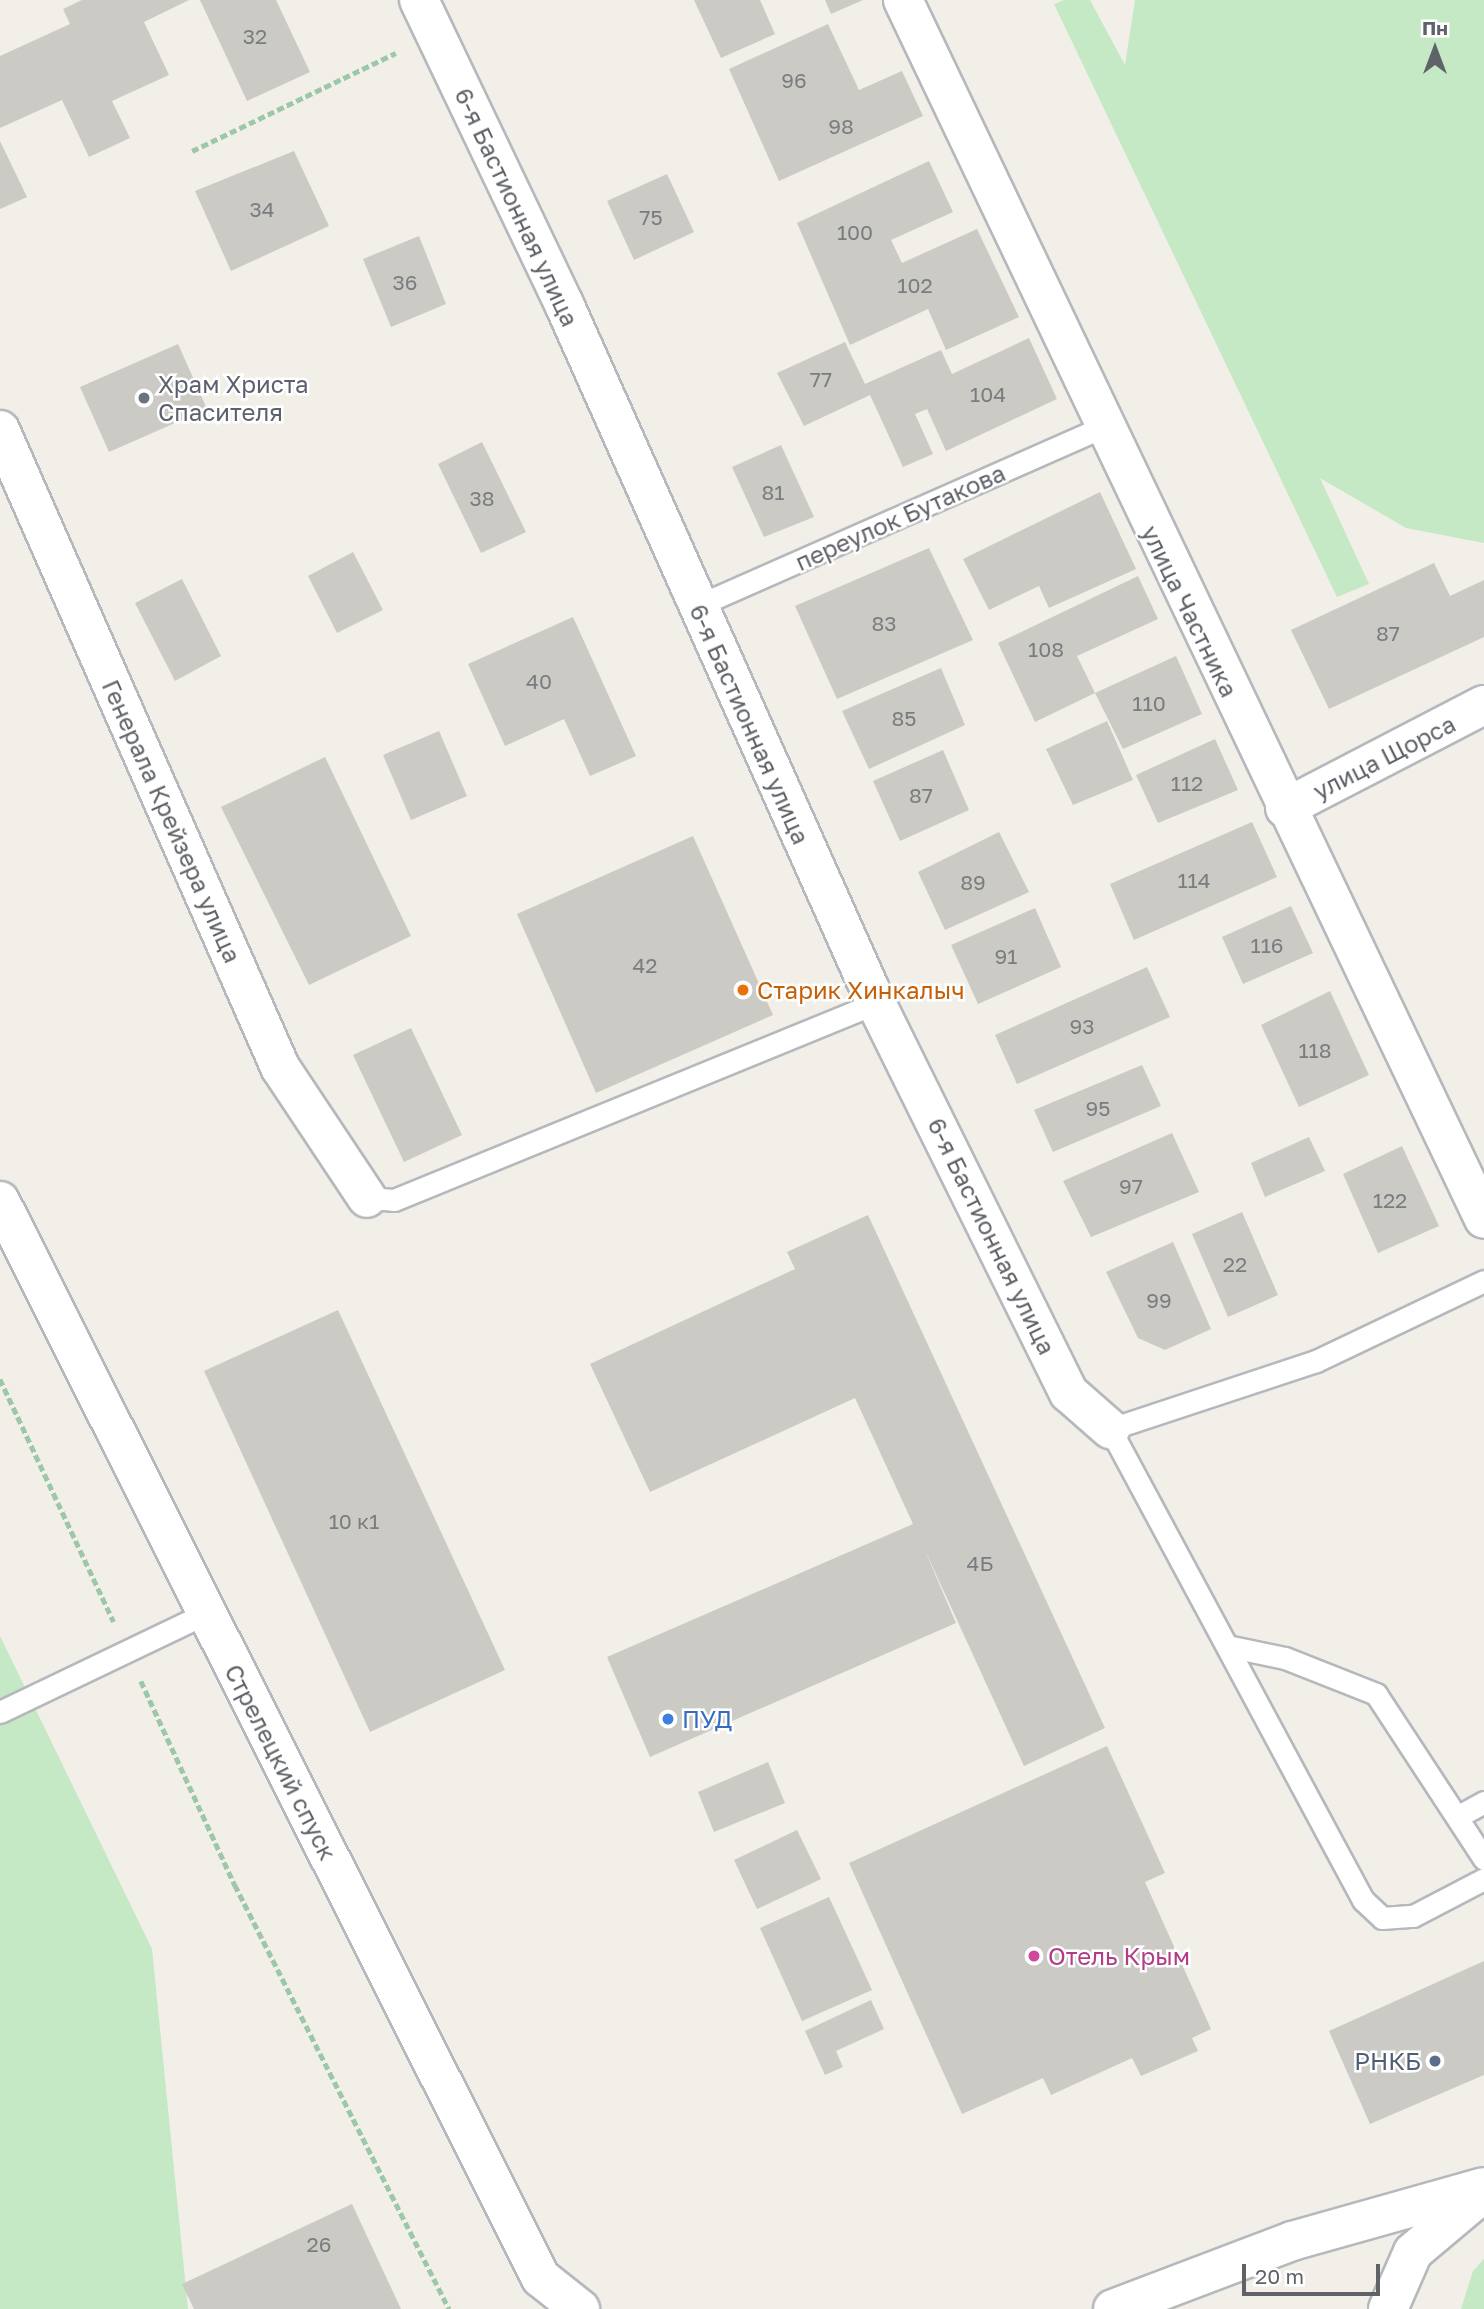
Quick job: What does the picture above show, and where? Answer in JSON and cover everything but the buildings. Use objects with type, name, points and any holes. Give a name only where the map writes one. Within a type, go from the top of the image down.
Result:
[{"type":"street","name":"6-я Бастионная улица","points":[[419,0],[876,1003],[1069,1393],[1110,1429]]},
{"type":"street","name":"улица Частника","points":[[903,0],[1102,427],[1484,1219]]},
{"type":"street","name":"Генерала Крейзера улица","points":[[0,430],[281,1067],[367,1198]]},
{"type":"street","name":"улица Щорса","points":[[1285,808],[1484,705]]},
{"type":"street","name":"Стрелецкий спуск","points":[[0,1201],[551,2293],[580,2309]]},
{"type":"street","points":[[1113,2309],[1292,2241],[1484,2187]]},
{"type":"street","points":[[1388,2309],[1413,2252],[1440,2223],[1484,2194]]},
{"type":"lane","name":"переулок Бутакова","points":[[697,607],[1102,427]]},
{"type":"lane","points":[[367,1198],[394,1200],[876,1003]]},
{"type":"lane","points":[[1484,1281],[1316,1361],[1110,1429],[1363,1900],[1382,1918],[1413,1916],[1484,1879]]},
{"type":"lane","points":[[0,1712],[206,1613]]},
{"type":"lane","points":[[28,1698],[206,1613]]},
{"type":"lane","points":[[1227,1646],[1285,1658],[1376,1694],[1484,1859]]},
{"type":"lane","points":[[1457,1817],[1484,1802]]},
{"type":"path","points":[[192,150],[435,35]]},
{"type":"path","points":[[0,1378],[235,1885],[449,2309]]},
{"type":"green space","points":[[1064,0],[1090,0],[1125,65],[1135,0],[1484,0],[1484,543],[1406,528],[1320,478],[1369,584],[1337,597],[1054,4]]},
{"type":"green space","points":[[0,1636],[152,1949],[188,2309],[0,2309]]},
{"type":"green space","points":[[1484,2259],[1484,2309],[1461,2309],[1473,2271]]},
{"type":"place","name":"Храм Христа Спасителя","points":[[144,398]]},
{"type":"place","name":"Старик Хинкалыч","points":[[743,990]]},
{"type":"place","name":"ПУД","points":[[668,1719]]},
{"type":"place","name":"Отель Крым","points":[[1034,1956]]},
{"type":"place","name":"РНКБ","points":[[1435,2061]]}]
